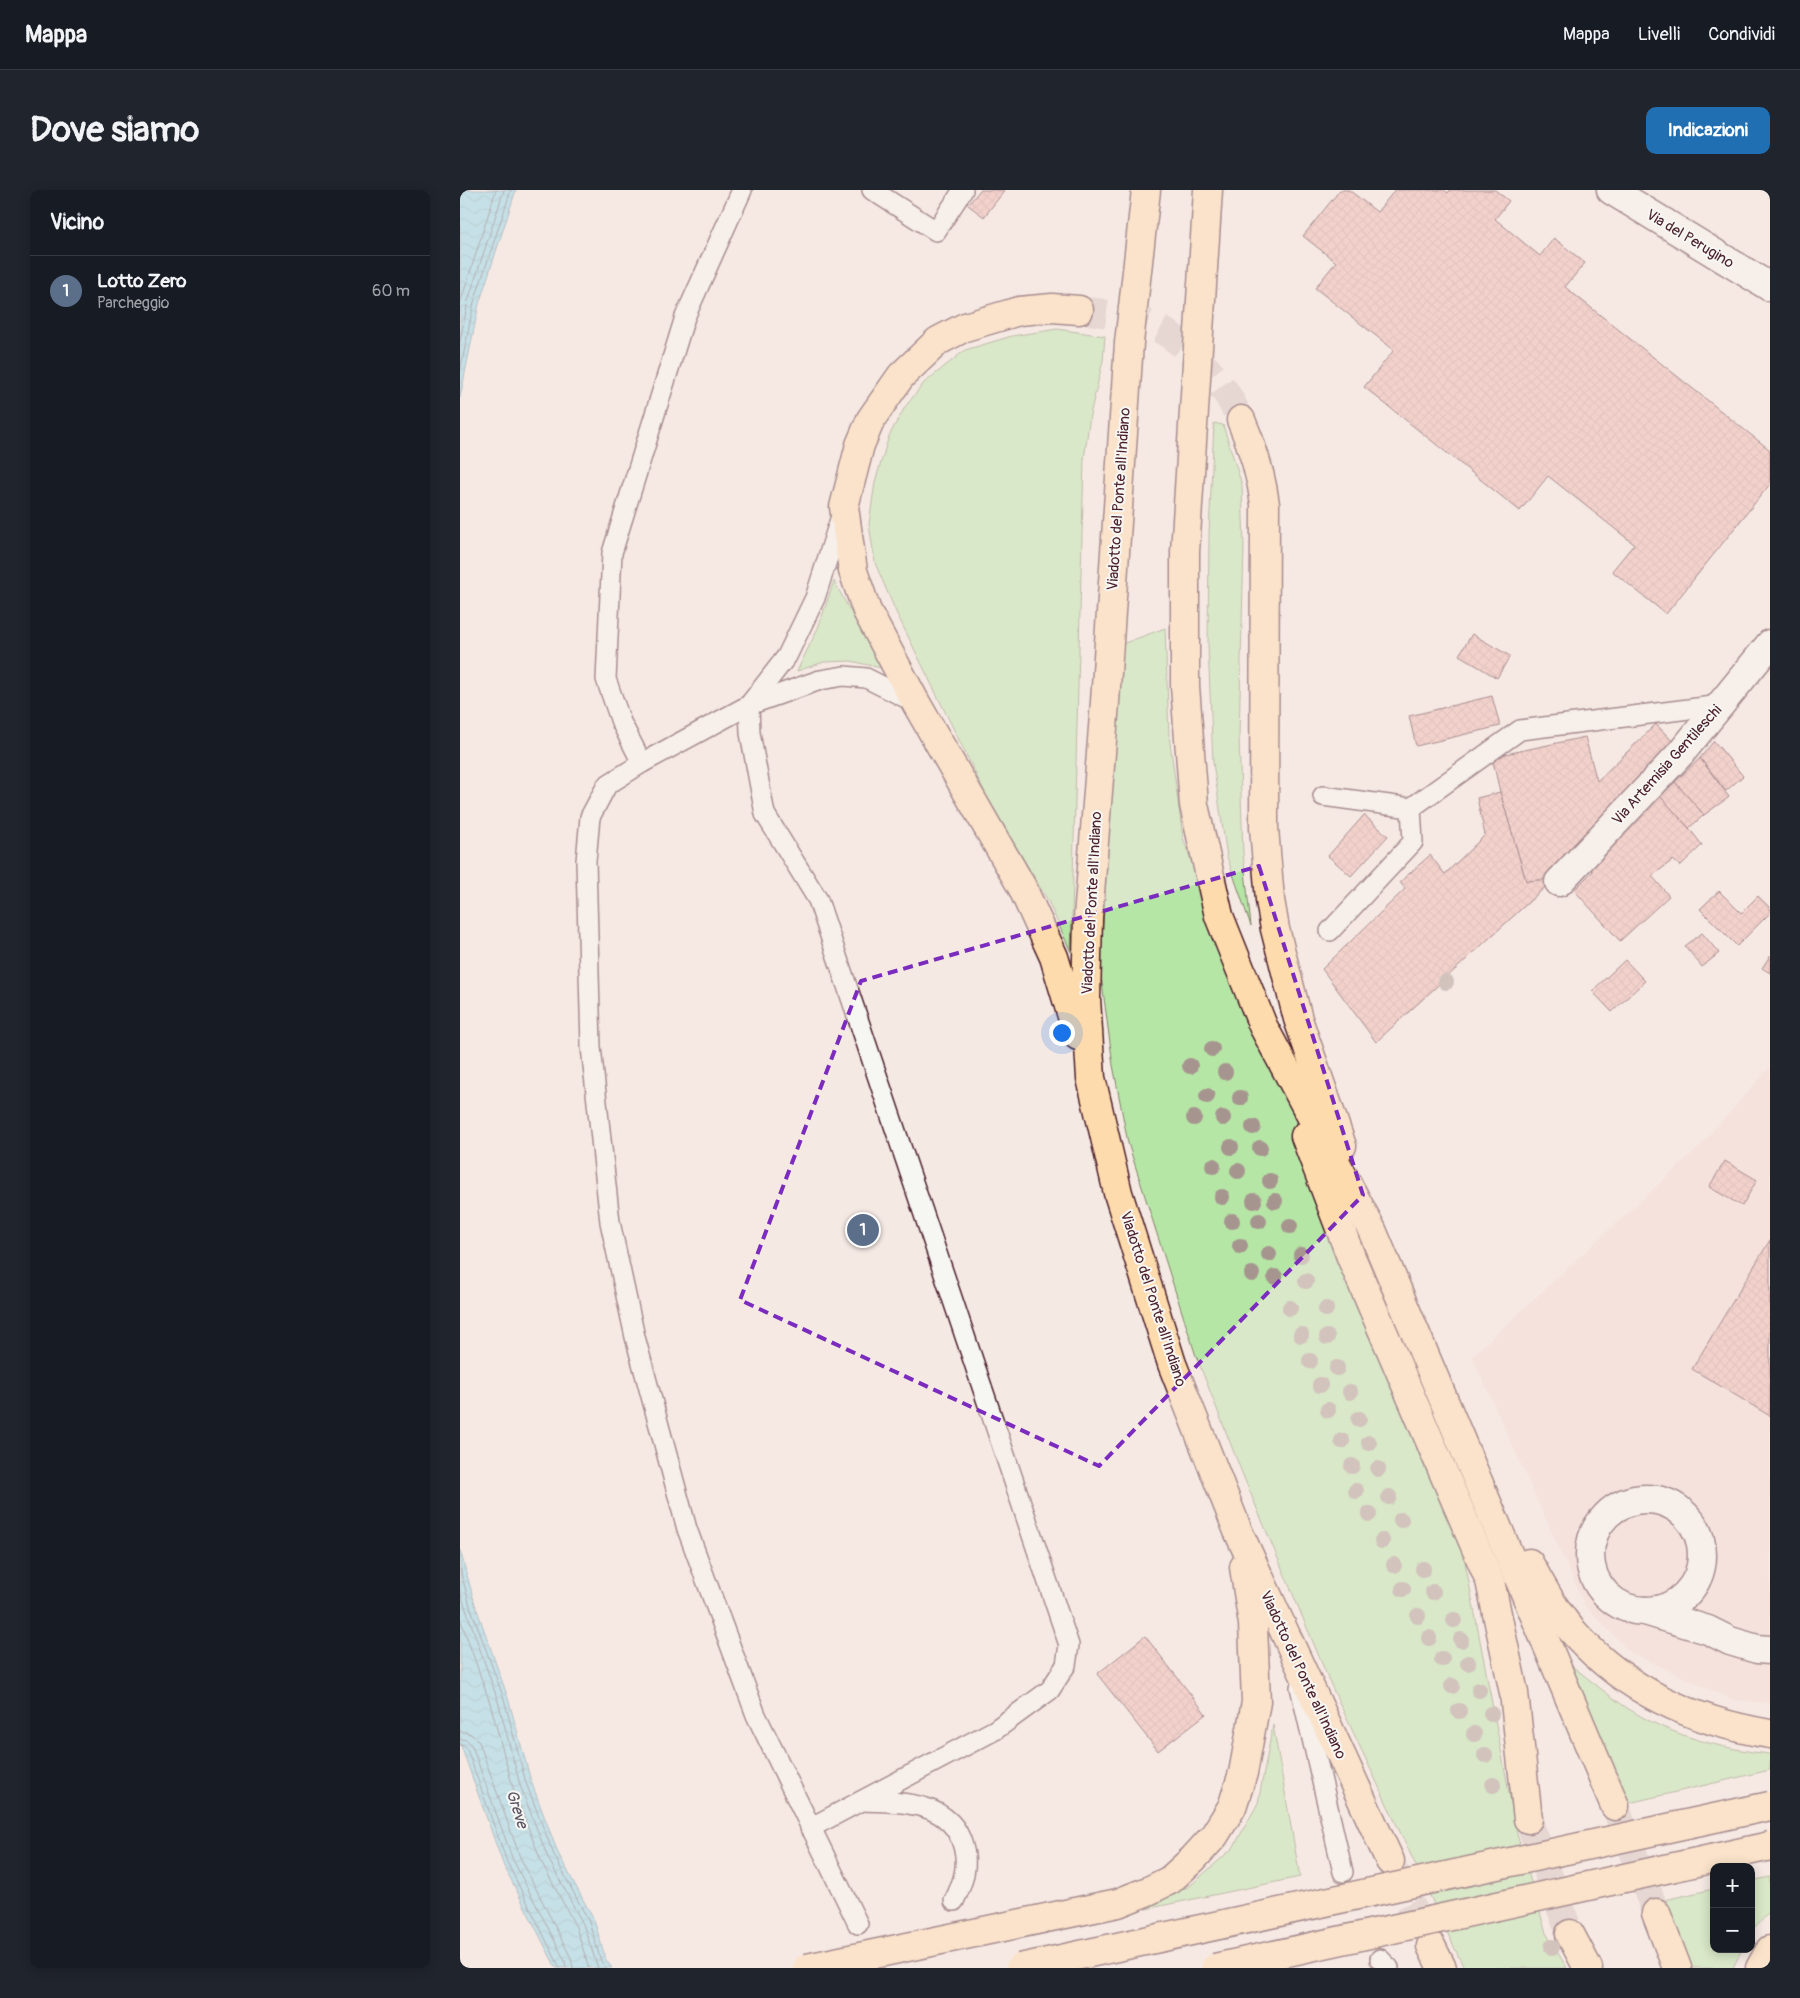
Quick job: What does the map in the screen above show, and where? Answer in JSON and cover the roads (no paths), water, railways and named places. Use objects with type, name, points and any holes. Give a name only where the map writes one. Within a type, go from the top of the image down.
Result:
[{"type":"highway","name":"Viadotto del Ponte all'Indiano","points":[[1146,190],[1129,343],[1105,702],[1088,918],[1086,999],[1091,1078],[1118,1193],[1169,1354],[1238,1531],[1390,1861]]},
{"type":"highway","points":[[1208,190],[1185,552],[1185,686],[1194,805],[1219,916],[1351,1257],[1490,1581],[1514,1693],[1528,1819]]},
{"type":"highway","points":[[1079,310],[1052,308],[1019,311],[965,326],[938,341],[901,376],[871,419],[860,445],[844,508],[853,571],[868,611],[916,703],[1022,887],[1054,957],[1091,1078]]},
{"type":"highway","points":[[1241,420],[1262,478],[1265,504],[1264,828],[1267,870],[1275,929],[1298,1019],[1372,1230],[1453,1418],[1615,1806]]},
{"type":"highway","points":[[1263,1026],[1372,1230]]},
{"type":"highway","points":[[1453,1418],[1538,1580],[1576,1636],[1618,1674],[1655,1697],[1699,1717],[1770,1734]]},
{"type":"highway","points":[[807,1968],[1118,1903],[1148,1892],[1170,1880],[1193,1860],[1214,1836],[1232,1807],[1243,1773],[1256,1702],[1253,1624],[1238,1531]]},
{"type":"highway","points":[[1020,1968],[1770,1806]]},
{"type":"highway","points":[[1215,1968],[1770,1846]]},
{"type":"highway","points":[[1656,1913],[1677,1968]]},
{"type":"highway","points":[[1570,1934],[1588,1968]]},
{"type":"highway","points":[[1760,1968],[1770,1950]]},
{"type":"street","name":"Via del Perugino","points":[[1611,190],[1770,287]]},
{"type":"street","name":"Via Artemisia Gentileschi","points":[[1559,882],[1681,753],[1770,644]]},
{"type":"street","points":[[1643,1611],[1661,1609],[1677,1602],[1690,1590],[1699,1574],[1703,1556],[1700,1537],[1691,1521],[1678,1508],[1661,1500],[1642,1499],[1624,1503],[1608,1513],[1597,1528],[1590,1546],[1591,1565],[1597,1582],[1609,1597],[1625,1606],[1708,1630],[1730,1641],[1757,1649],[1770,1650]]},
{"type":"street","points":[[1690,1590],[1695,1608],[1708,1630]]},
{"type":"lane","points":[[642,763],[621,722],[606,679],[612,553],[685,317],[742,190]]},
{"type":"lane","points":[[872,190],[936,231],[963,190]]},
{"type":"lane","points":[[810,1828],[995,1730],[1050,1690],[1066,1665],[1069,1645],[818,900],[765,814],[750,733],[749,705],[787,656],[799,632],[815,598],[844,508]]},
{"type":"lane","points":[[858,1924],[756,1715],[687,1528],[635,1337],[610,1222],[591,1047],[586,861],[590,817],[607,785],[642,763],[749,705],[820,680],[844,676],[866,678],[916,703]]},
{"type":"lane","points":[[1323,796],[1411,808],[1520,730],[1721,705]]},
{"type":"lane","points":[[1330,931],[1413,842],[1411,808]]},
{"type":"lane","points":[[1291,1649],[1343,1872]]},
{"type":"lane","points":[[861,1801],[896,1802],[926,1808],[942,1814],[954,1825],[966,1856],[961,1886],[954,1901]]},
{"type":"water","points":[[460,190],[516,190],[479,304],[460,398]]},
{"type":"water","name":"Greve","points":[[460,1550],[475,1604],[508,1698],[531,1781],[558,1853],[594,1920],[606,1960],[612,1968],[556,1968],[503,1864],[460,1743]]},
{"type":"tunnel","points":[[1079,310],[1139,320],[1168,334],[1198,359],[1215,378],[1228,395],[1241,420]]},
{"type":"tunnel","points":[[1615,1806],[1656,1913]]},
{"type":"tunnel","points":[[1528,1819],[1570,1934]]},
{"type":"tunnel","points":[[1391,1865],[1430,1943]]},
{"type":"place","name":"Lotto Zero","points":[[863,1230]]}]
